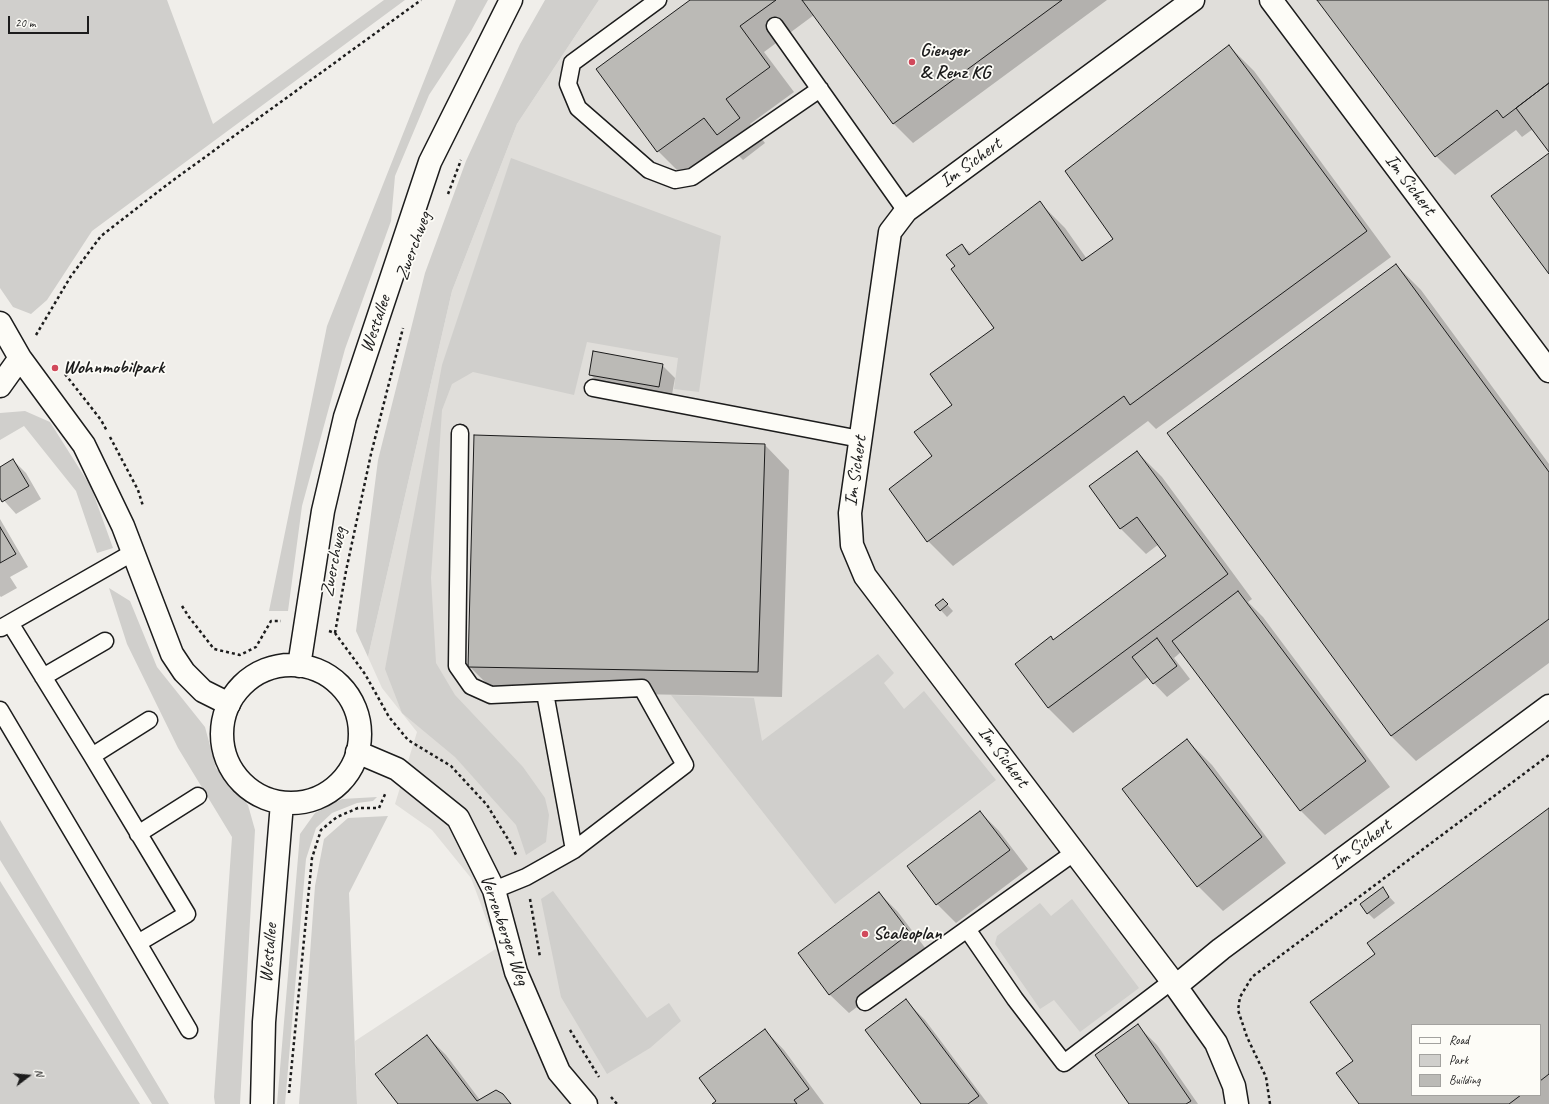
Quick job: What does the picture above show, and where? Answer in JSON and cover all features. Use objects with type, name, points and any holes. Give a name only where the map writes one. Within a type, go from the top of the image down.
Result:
[{"type":"street","name":"Westallee","points":[[299,666],[323,511],[345,417],[430,162],[511,0]]},
{"type":"street","name":"Im Sichert","points":[[1193,0],[906,211],[890,232],[850,513],[852,545],[865,576],[1174,983],[1216,1043],[1234,1086],[1237,1104]]},
{"type":"street","name":"Im Sichert","points":[[1271,0],[1549,371]]},
{"type":"street","points":[[0,324],[20,358],[84,445],[123,526],[132,553],[172,654],[184,672],[203,691],[229,704]]},
{"type":"street","points":[[0,386],[20,358]]},
{"type":"street","points":[[290,665],[299,666],[313,668],[333,679],[349,696],[358,718],[360,740],[354,762],[342,780],[325,794],[304,802],[282,803],[260,796],[242,783],[229,765],[222,743],[223,720],[232,698],[247,680],[267,669],[290,665]]},
{"type":"street","name":"Im Sichert","points":[[1174,983],[1549,706]]},
{"type":"street","name":"Verrenberger Weg","points":[[357,752],[397,769],[458,818],[494,890],[516,972],[559,1072],[586,1104]]},
{"type":"street","name":"Westallee","points":[[262,1104],[264,1022],[282,803]]},
{"type":"lane","points":[[658,0],[572,63],[568,84],[578,108],[650,170],[674,180],[692,177],[820,89]]},
{"type":"lane","points":[[775,26],[906,211]]},
{"type":"lane","points":[[593,388],[860,440]]},
{"type":"lane","points":[[460,433],[456,666],[471,686],[491,696],[642,688],[685,765],[574,850],[526,877],[494,890]]},
{"type":"lane","points":[[132,553],[5,626],[43,677],[187,914],[138,944]]},
{"type":"lane","points":[[43,677],[106,641]]},
{"type":"lane","points":[[545,693],[574,850]]},
{"type":"lane","points":[[0,710],[189,1030]]},
{"type":"lane","points":[[92,756],[149,720]]},
{"type":"lane","points":[[138,834],[198,796]]},
{"type":"lane","points":[[865,1002],[1075,852]]},
{"type":"lane","points":[[967,929],[1015,999],[1064,1062],[1174,983]]},
{"type":"path","points":[[40,340],[36,335],[71,276],[101,236],[168,184],[421,0]]},
{"type":"path","name":"Zwerchweg","points":[[445,201],[462,159]]},
{"type":"path","name":"Zwerchweg","points":[[305,622],[335,633],[346,571],[371,454],[404,324]]},
{"type":"path","points":[[61,368],[101,420],[138,490],[145,511]]},
{"type":"path","points":[[181,604],[188,617],[214,649],[240,655],[256,647],[271,621],[305,622]]},
{"type":"path","points":[[289,1096],[312,858],[322,830],[337,817],[358,808],[378,808],[397,769],[408,740]]},
{"type":"path","points":[[1270,1104],[1266,1077],[1247,1036],[1238,1010],[1240,997],[1252,977],[1549,755]]},
{"type":"shaded area","points":[[599,0],[1549,0],[1549,1104],[357,1104],[355,1041],[497,948],[471,878],[432,830],[395,804],[417,732],[382,688],[368,657],[452,291],[517,124]]},
{"type":"green space","points":[[0,0],[167,0],[213,124],[384,0],[405,0],[92,231],[47,300],[31,314],[13,307],[0,288]]},
{"type":"green space","points":[[456,0],[488,0],[471,31],[429,95],[395,176],[391,221],[345,349],[302,506],[288,611],[269,611],[327,326]]},
{"type":"green space","points":[[545,0],[599,0],[517,124],[452,291],[368,657],[356,631],[378,460],[425,273],[466,161],[520,44]]},
{"type":"green space","points":[[511,158],[721,236],[699,392],[674,389],[678,358],[587,342],[574,395],[473,372],[452,384],[442,410],[431,578],[436,663],[455,695],[523,767],[545,798],[549,815],[546,842],[526,855],[516,825],[455,757],[402,713],[385,669],[442,365]]},
{"type":"green space","points":[[25,411],[50,422],[91,487],[113,548],[97,553],[76,491],[24,426],[0,440],[0,413]]},
{"type":"green space","points":[[109,588],[130,601],[157,667],[205,727],[216,768],[248,805],[255,830],[240,1104],[215,1104],[214,1097],[232,837],[178,748],[127,644]]},
{"type":"green space","points":[[878,654],[894,673],[884,683],[904,709],[924,691],[996,780],[835,904],[671,695],[754,698],[762,741]]},
{"type":"green space","points":[[377,797],[373,801],[357,803],[332,813],[316,828],[306,859],[285,1104],[277,1104],[300,834],[315,813],[342,799]]},
{"type":"green space","points":[[388,816],[349,893],[357,1104],[299,1104],[315,886],[324,839],[348,818]]},
{"type":"green space","points":[[0,820],[169,1104],[152,1104],[0,860]]},
{"type":"green space","points":[[0,881],[140,1104],[0,1104]]},
{"type":"green space","points":[[553,891],[647,1018],[669,1003],[681,1021],[650,1048],[607,1074],[561,997],[541,899]]},
{"type":"green space","points":[[1072,899],[1139,988],[1080,1032],[1054,1000],[1040,1009],[995,944],[997,936],[1040,903],[1051,916]]},
{"type":"building","points":[[690,0],[776,0],[740,26],[770,67],[726,99],[740,118],[717,135],[704,118],[657,152],[596,69]]},
{"type":"building","name":"Gienger & Renz KG","points":[[802,0],[1062,0],[893,124]]},
{"type":"building","points":[[1317,0],[1549,0],[1549,83],[1503,118],[1497,110],[1435,157]]},
{"type":"building","points":[[1229,45],[1367,231],[1130,405],[1124,396],[927,542],[889,489],[932,456],[914,432],[952,405],[930,374],[994,328],[951,269],[955,266],[946,255],[962,244],[969,255],[1040,201],[1082,261],[1113,239],[1065,171]]},
{"type":"building","points":[[1549,83],[1549,152],[1516,108]]},
{"type":"building","points":[[1549,153],[1549,274],[1491,196]]},
{"type":"building","points":[[1396,264],[1549,472],[1549,619],[1391,736],[1167,433]]},
{"type":"building","points":[[593,351],[663,364],[659,387],[589,375]]},
{"type":"building","points":[[474,435],[765,444],[758,672],[468,667]]},
{"type":"building","points":[[1137,451],[1228,574],[1048,708],[1015,664],[1051,636],[1053,640],[1166,556],[1137,517],[1120,529],[1089,486]]},
{"type":"building","points":[[13,459],[29,486],[2,502],[0,498],[0,467]]},
{"type":"building","points":[[0,527],[16,554],[0,563]]},
{"type":"building","points":[[1238,591],[1366,761],[1300,811],[1172,641]]},
{"type":"building","points":[[943,599],[948,604],[940,611],[935,605]]},
{"type":"building","points":[[1157,638],[1177,666],[1153,684],[1132,657]]},
{"type":"building","points":[[1187,739],[1262,837],[1197,887],[1122,789]]},
{"type":"building","points":[[1549,808],[1549,1074],[1541,1080],[1541,1024],[1411,1024],[1411,1096],[1520,1096],[1509,1104],[1359,1104],[1336,1073],[1353,1061],[1310,1002],[1375,954],[1367,943]]},
{"type":"building","points":[[980,811],[1010,850],[936,905],[907,866]]},
{"type":"building","points":[[1383,887],[1389,897],[1367,914],[1360,904]]},
{"type":"building","points":[[879,892],[910,933],[829,995],[798,953]]},
{"type":"building","points":[[906,999],[979,1096],[968,1104],[921,1104],[865,1030]]},
{"type":"building","points":[[1138,1024],[1191,1101],[1186,1104],[1129,1104],[1095,1055]]},
{"type":"building","points":[[765,1029],[809,1089],[794,1100],[797,1104],[712,1104],[716,1101],[699,1078]]},
{"type":"building","points":[[427,1035],[477,1101],[496,1090],[503,1094],[511,1104],[398,1104],[375,1074]]},
{"type":"place","name":"Gienger & Renz KG","points":[[912,62]]},
{"type":"place","name":"Wohnmobilpark","points":[[55,368]]},
{"type":"place","name":"Scaleoplan","points":[[865,934]]}]
